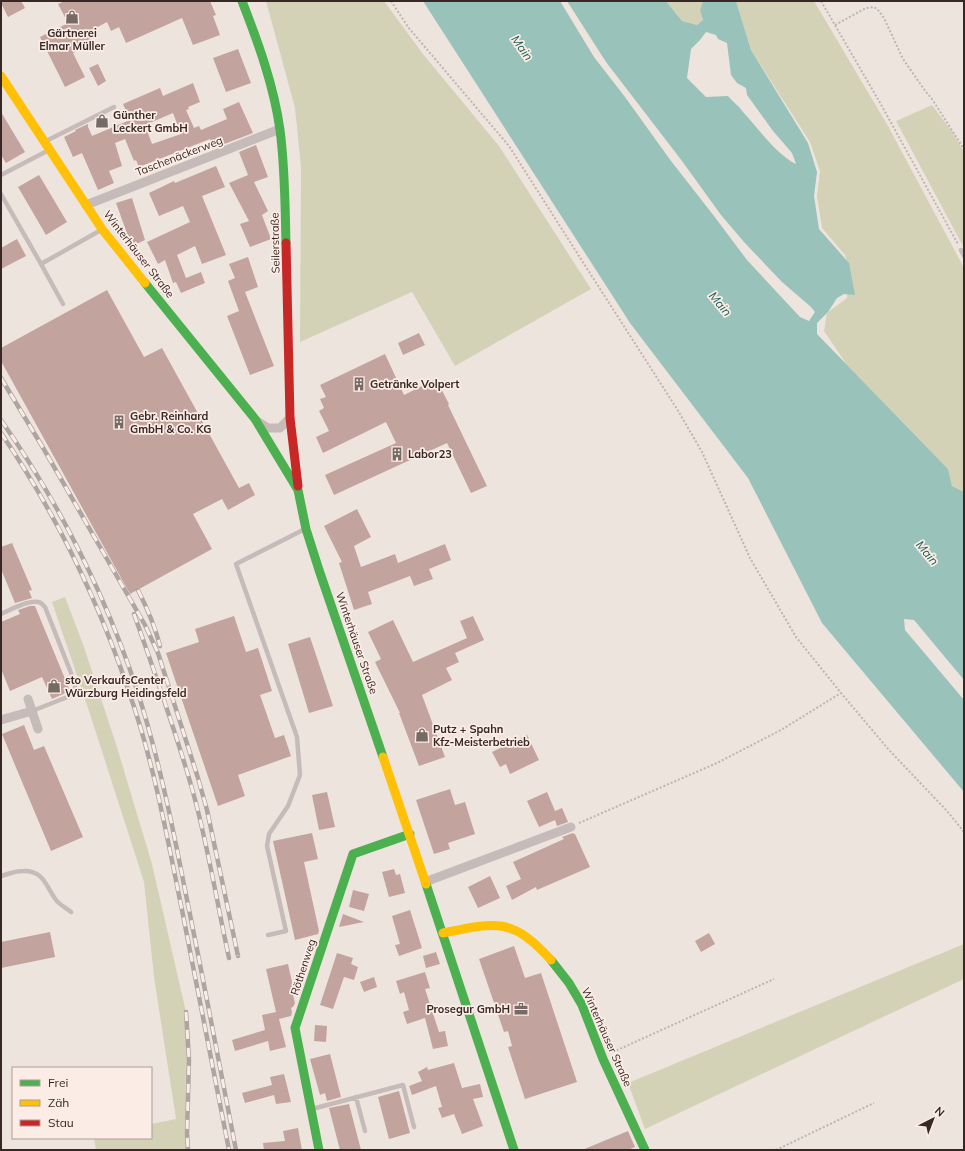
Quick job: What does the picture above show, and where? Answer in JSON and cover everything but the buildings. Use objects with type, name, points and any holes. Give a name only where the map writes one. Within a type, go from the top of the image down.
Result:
[{"type":"street","name":"Seilerstraße","points":[[242,1],[262,54],[280,129],[285,182],[290,418],[298,490]]},
{"type":"street","name":"Winterhäuser Straße","points":[[1,76],[102,229],[255,419],[298,490],[306,529],[410,834],[514,1150]]},
{"type":"street","name":"Taschenäckerweg","points":[[86,205],[280,129]]},
{"type":"street","name":"Winterhäuser Straße","points":[[255,419],[268,428],[280,428],[290,418]]},
{"type":"street","points":[[28,699],[38,729]]},
{"type":"street","points":[[1,719],[32,711]]},
{"type":"street","points":[[426,882],[571,827]]},
{"type":"street","name":"Röthenweg","points":[[319,1150],[295,1028],[352,854],[410,834]]},
{"type":"street","name":"Winterhäuser Straße","points":[[443,933],[488,924],[499,925],[509,927],[528,938],[541,948],[570,986],[585,1012],[603,1057],[645,1150]]},
{"type":"lane","points":[[1,175],[114,107]]},
{"type":"lane","points":[[1,194],[63,304]]},
{"type":"lane","points":[[41,264],[102,229]]},
{"type":"lane","points":[[961,250],[964,256]]},
{"type":"lane","points":[[268,935],[286,931],[267,846],[269,834],[288,806],[300,775],[298,745],[297,737],[236,564],[306,529]]},
{"type":"lane","points":[[1,614],[28,603],[42,603],[45,607],[75,683],[75,692],[70,696],[32,711]]},
{"type":"lane","points":[[1,876],[24,871],[34,873],[46,883],[56,900],[71,912]]},
{"type":"lane","points":[[311,1109],[403,1085],[414,1127]]},
{"type":"lane","points":[[356,1097],[365,1131]]},
{"type":"path","points":[[391,1],[408,27],[509,146],[673,402],[699,446],[750,558],[796,637],[840,693],[889,750],[947,811],[964,832]]},
{"type":"path","points":[[821,1],[961,250]]},
{"type":"path","points":[[835,24],[866,8],[874,8],[878,10],[884,18],[903,59],[921,86],[932,99],[964,149]]},
{"type":"path","points":[[571,827],[718,763],[781,730],[840,693]]},
{"type":"path","points":[[603,1057],[774,979]]},
{"type":"path","points":[[776,1150],[874,1103]]},
{"type":"green space","points":[[266,1],[384,1],[423,54],[499,146],[591,289],[455,366],[412,292],[300,342],[301,168],[295,108]]},
{"type":"green space","points":[[666,1],[703,1],[700,10],[703,20],[697,25],[682,21]]},
{"type":"green space","points":[[736,1],[814,1],[888,126],[964,268],[964,492],[952,486],[948,469],[847,365],[824,331],[827,313],[847,298],[849,271],[845,255],[822,228],[817,196],[820,171],[810,142],[751,50]]},
{"type":"green space","points":[[932,105],[953,133],[964,152],[964,248],[896,121]]},
{"type":"green space","points":[[65,597],[84,647],[116,744],[152,864],[186,1012],[189,1060],[188,1150],[96,1150],[94,1139],[152,1139],[152,1124],[176,1119],[154,977],[144,882],[52,602]]},
{"type":"green space","points":[[964,944],[964,979],[645,1129],[628,1083]]},
{"type":"water","name":"Main","points":[[423,1],[560,1],[594,57],[747,260],[800,317],[809,321],[815,312],[782,282],[721,215],[682,161],[606,62],[567,1],[666,1],[682,21],[697,25],[703,20],[700,10],[703,1],[736,1],[751,50],[808,143],[817,172],[814,196],[819,229],[849,263],[855,295],[844,294],[837,298],[828,312],[817,323],[817,334],[948,469],[952,486],[964,492],[964,680],[914,620],[904,619],[905,630],[964,700],[964,792],[822,623],[748,478],[630,323]],"holes":[[[706,32],[716,35],[718,39],[727,43],[731,75],[737,83],[746,88],[747,95],[773,131],[792,153],[796,164],[781,154],[728,96],[706,97],[687,78],[691,49]]]},
{"type":"railway","points":[[1,378],[145,625],[158,653],[207,810],[238,956]]},
{"type":"railway","points":[[1,420],[42,484],[79,550],[110,619],[137,690],[152,739],[170,814],[236,1150]]},
{"type":"railway","points":[[1,433],[40,495],[74,558],[104,624],[138,719],[153,773],[165,828],[229,1150]]},
{"type":"railway","points":[[138,590],[156,631],[160,646]]},
{"type":"railway","points":[[134,614],[193,792],[208,854],[229,958]]},
{"type":"railway","points":[[186,1012],[189,1060],[188,1150]]},
{"type":"traffic: fast","points":[[242,1],[265,64],[274,97],[283,158],[286,243]]},
{"type":"traffic: fast","points":[[145,283],[255,419],[298,490],[306,529],[319,570],[383,757]]},
{"type":"traffic: fast","points":[[319,1150],[295,1028],[353,854],[410,834]]},
{"type":"traffic: fast","points":[[426,884],[514,1150]]},
{"type":"traffic: fast","points":[[551,960],[569,983],[582,1005],[603,1059],[645,1150]]},
{"type":"traffic: slow","points":[[1,76],[102,229],[145,283]]},
{"type":"traffic: slow","points":[[383,757],[426,884]]},
{"type":"traffic: slow","points":[[443,933],[490,925],[502,926],[525,936],[551,960]]},
{"type":"traffic: jam","points":[[286,243],[290,418],[298,486]]},
{"type":"place","name":"Gärtnerei Elmar Müller","points":[[72,17]]},
{"type":"place","name":"Günther Leckert GmbH","points":[[102,121]]},
{"type":"place","name":"Getränke Volpert","points":[[359,384]]},
{"type":"place","name":"Gebr. Reinhard GmbH & Co. KG","points":[[119,422]]},
{"type":"place","name":"Labor23","points":[[397,454]]},
{"type":"place","name":"sto VerkaufsCenter Würzburg Heidingsfeld","points":[[54,686]]},
{"type":"place","name":"Putz + Spahn Kfz-Meisterbetrieb","points":[[422,735]]},
{"type":"place","name":"Prosegur GmbH","points":[[521,1009]]}]
